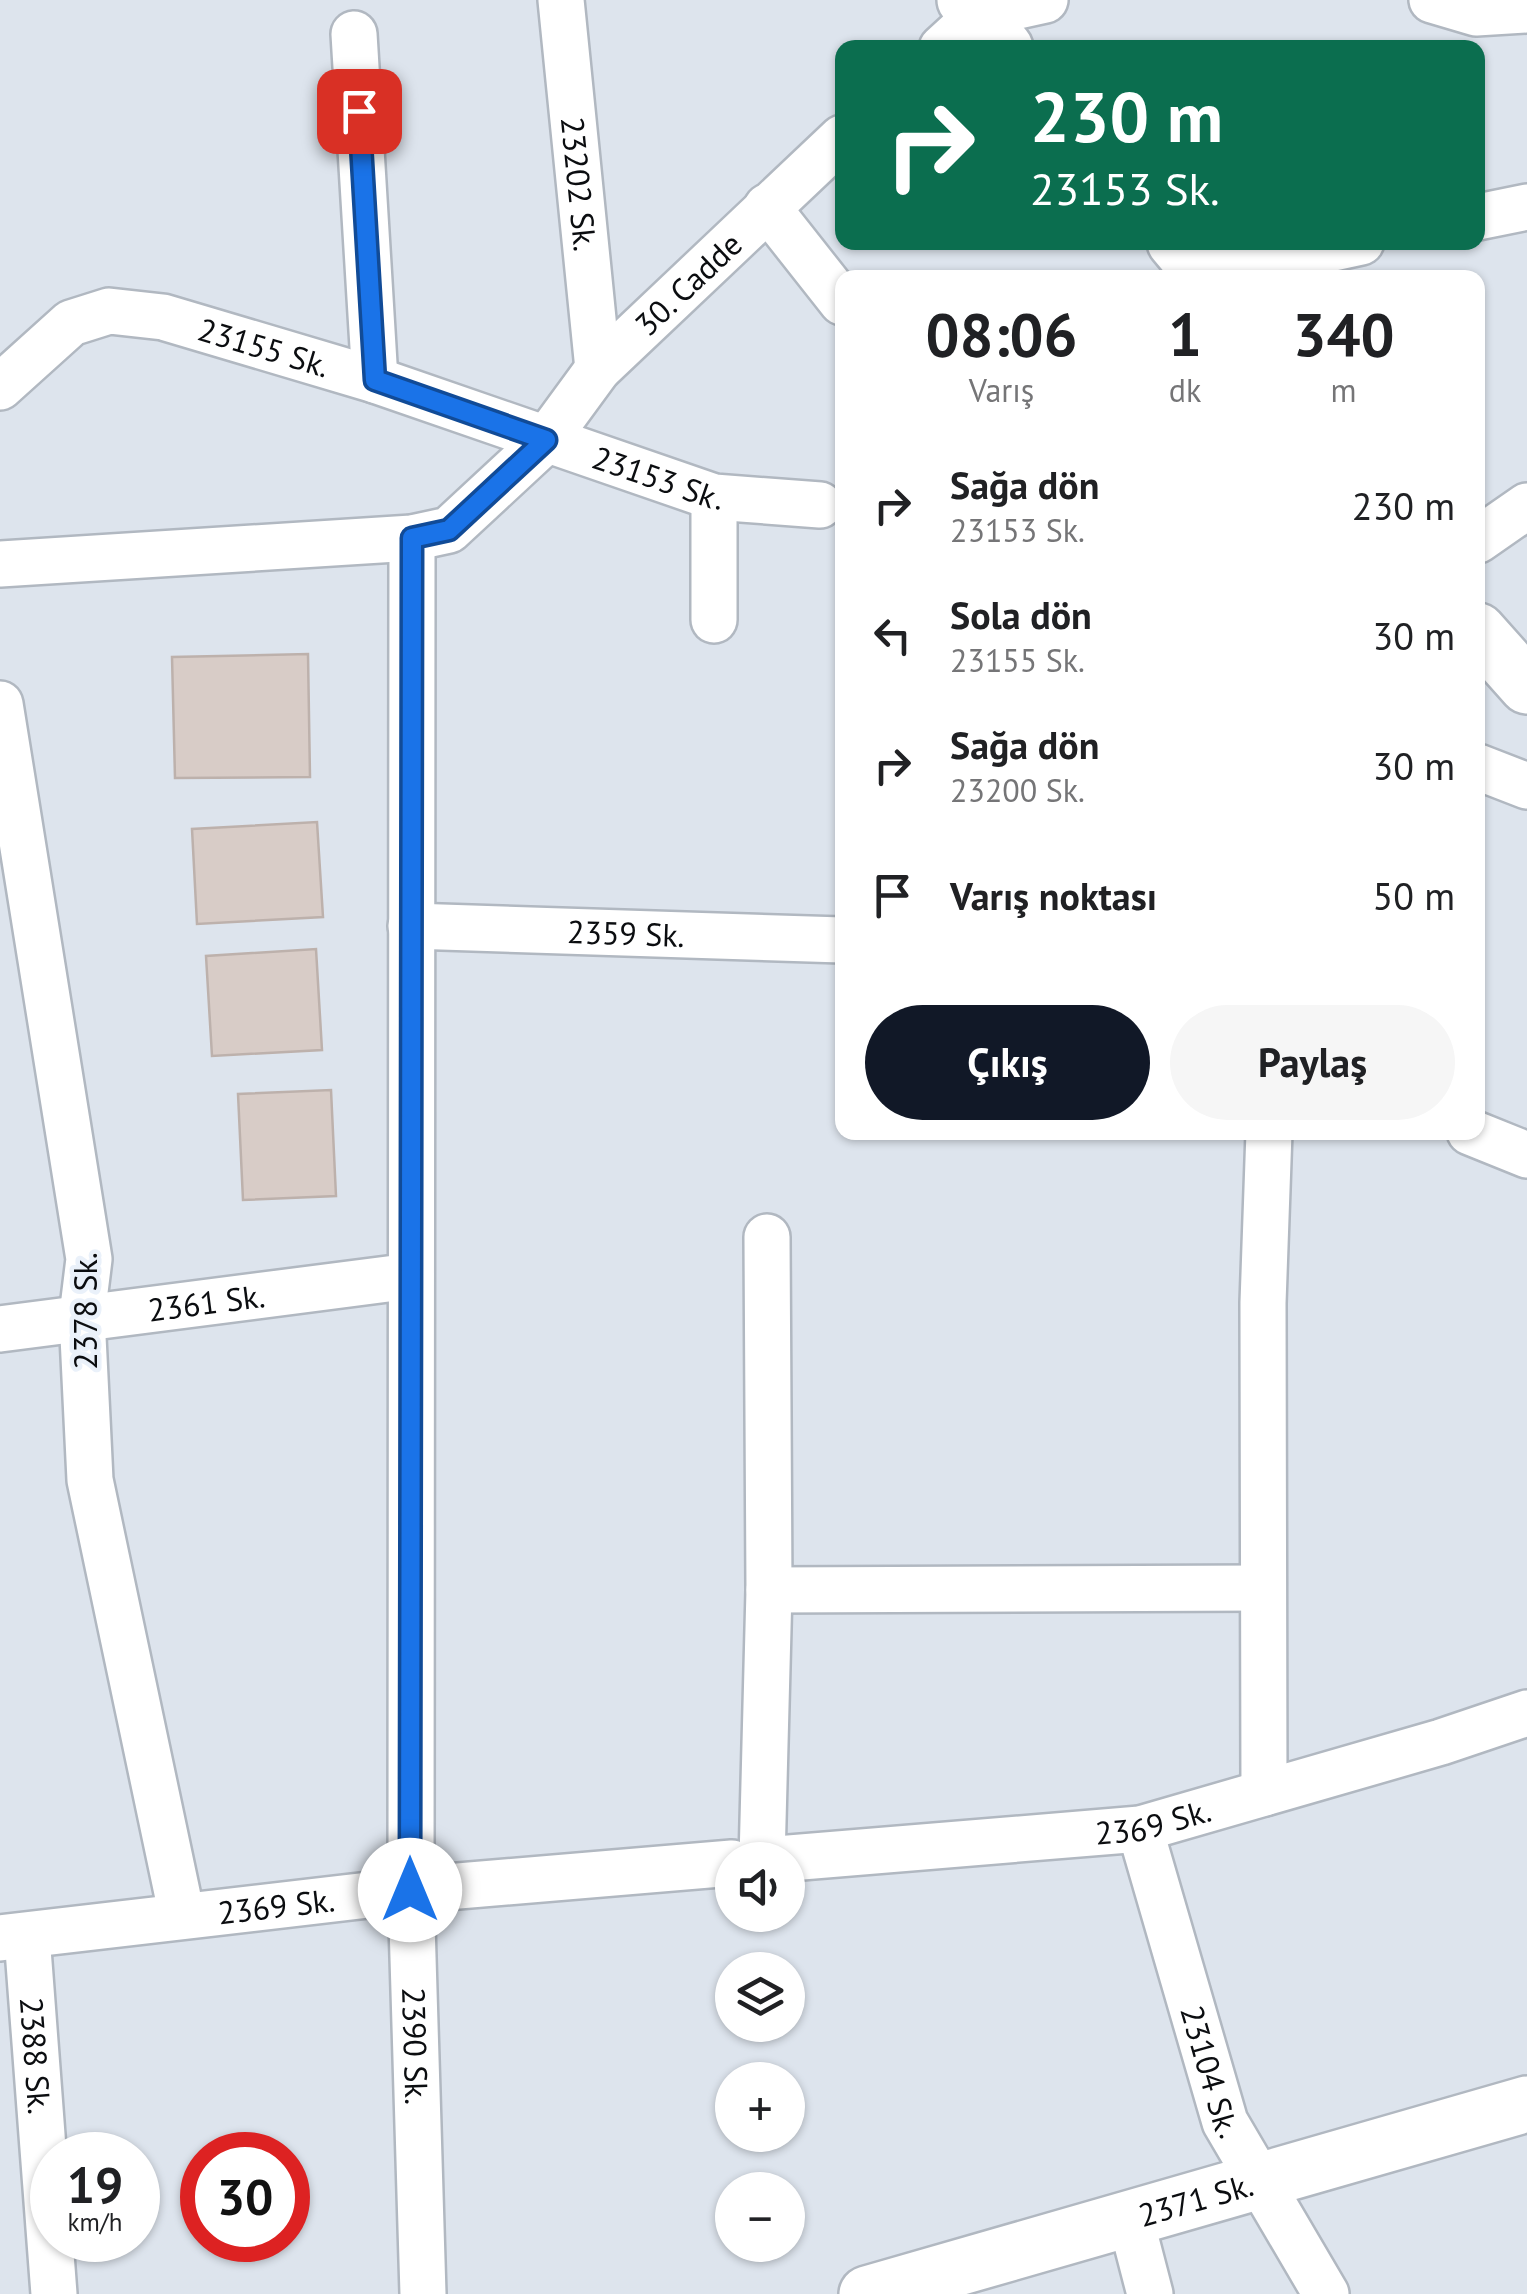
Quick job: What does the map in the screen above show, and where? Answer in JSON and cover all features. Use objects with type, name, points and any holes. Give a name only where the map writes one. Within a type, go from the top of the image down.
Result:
[{"type":"street","name":"23202 Sk.","points":[[561,0],[598,369]]},
{"type":"street","points":[[973,28],[1046,0]]},
{"type":"street","points":[[1432,0],[1476,14],[1527,10]]},
{"type":"street","points":[[354,34],[375,380]]},
{"type":"street","name":"30. Cadde","points":[[546,440],[598,369],[835,144]]},
{"type":"street","points":[[767,207],[835,293]]},
{"type":"street","points":[[1485,216],[1527,207]]},
{"type":"street","points":[[1181,250],[1198,270]]},
{"type":"street","points":[[1235,270],[1325,250]]},
{"type":"street","name":"23155 Sk.","points":[[0,387],[71,323],[109,311],[163,317],[375,380],[546,440]]},
{"type":"street","points":[[0,564],[412,538],[449,530],[546,440]]},
{"type":"street","name":"23153 Sk.","points":[[546,440],[714,497],[820,505]]},
{"type":"street","points":[[714,497],[714,620]]},
{"type":"street","points":[[1485,535],[1527,506]]},
{"type":"street","name":"2390 Sk.","points":[[412,538],[410,1890],[423,2294]]},
{"type":"street","points":[[1485,638],[1527,686]]},
{"type":"street","name":"2378 Sk.","points":[[0,704],[89,1259],[82,1316],[90,1480],[182,1916]]},
{"type":"street","points":[[1485,770],[1527,786]]},
{"type":"street","name":"2359 Sk.","points":[[411,926],[835,940]]},
{"type":"street","points":[[1485,1138],[1527,1155]]},
{"type":"street","points":[[1264,1793],[1268,1140]]},
{"type":"street","points":[[763,1842],[769,1590],[767,1237]]},
{"type":"street","name":"2361 Sk.","points":[[0,1329],[411,1276]]},
{"type":"street","points":[[769,1590],[1263,1588]]},
{"type":"street","name":"2369 Sk.","points":[[805,1857],[1140,1829],[1527,1712]]},
{"type":"street","name":"23104 Sk.","points":[[1140,1829],[1224,2122],[1326,2294]]},
{"type":"street","name":"2369 Sk.","points":[[13,1937],[410,1890],[715,1864]]},
{"type":"street","name":"2388 Sk.","points":[[13,1937],[54,2294]]},
{"type":"street","name":"2371 Sk.","points":[[867,2294],[1527,2104]]},
{"type":"street","points":[[1130,2216],[1150,2294]]},
{"type":"building","points":[[308,654],[310,777],[175,778],[172,657]]},
{"type":"building","points":[[317,822],[323,917],[197,924],[192,829]]},
{"type":"building","points":[[316,949],[322,1050],[212,1056],[206,956]]},
{"type":"building","points":[[331,1090],[336,1196],[243,1200],[238,1094]]},
{"type":"route","points":[[359,111],[375,380],[546,440],[449,530],[412,538],[410,1890]]}]
